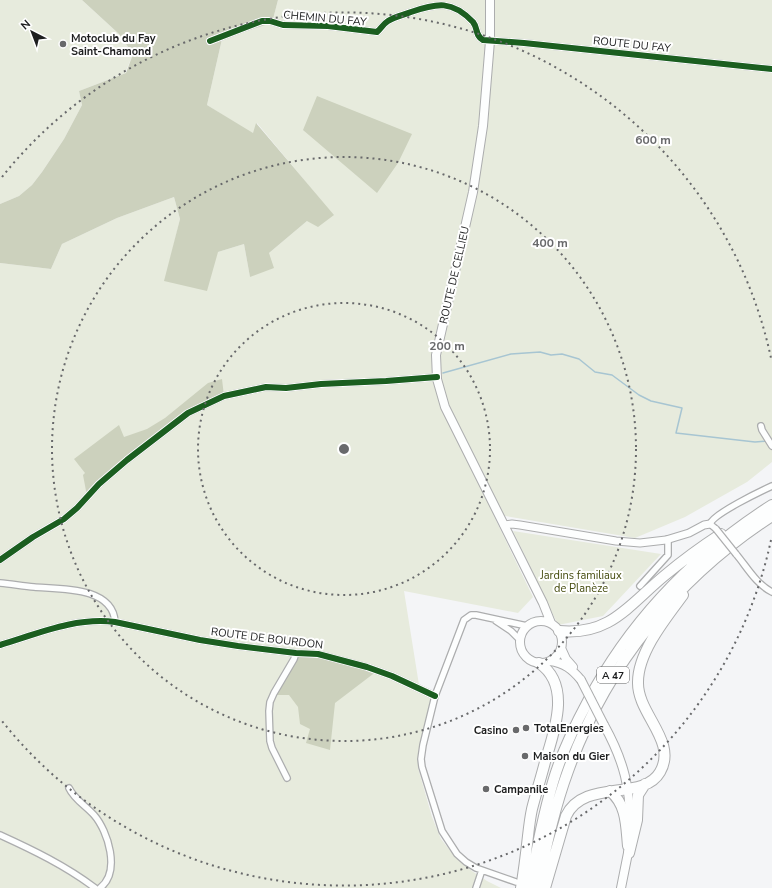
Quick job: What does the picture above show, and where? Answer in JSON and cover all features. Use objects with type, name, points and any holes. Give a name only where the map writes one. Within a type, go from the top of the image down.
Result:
[{"type":"highway","name":"A 47","points":[[530,888],[553,781],[571,735],[594,689],[620,648],[652,607],[707,552],[749,520],[772,505]]},
{"type":"highway","name":"A 47","points":[[537,888],[553,816],[568,771],[586,725],[613,676],[627,654],[654,619],[684,586],[711,561],[736,541],[772,516]]},
{"type":"highway","points":[[559,631],[572,632],[586,630],[614,619],[626,612],[663,577],[687,557],[736,524],[749,520]]},
{"type":"highway","points":[[545,888],[569,808],[581,799],[591,795],[642,786],[660,774],[666,755],[663,744],[639,695],[639,671],[656,633],[688,589],[704,572],[711,561]]},
{"type":"highway","points":[[519,885],[532,811],[557,720],[555,682],[546,668],[539,663]]},
{"type":"highway","points":[[629,853],[637,820],[638,795],[645,784]]},
{"type":"highway","points":[[610,791],[616,796],[623,808],[629,853]]},
{"type":"main road","name":"ROUTE DE CELLIEU","points":[[490,0],[490,41],[483,126],[473,192],[436,355],[437,377],[446,408],[541,599],[551,623]]},
{"type":"main road","points":[[541,599],[540,613],[535,621],[527,626],[520,635],[521,650],[525,656],[533,662],[539,663],[550,661],[565,665],[572,669],[581,680]]},
{"type":"main road","points":[[535,621],[545,621],[551,623],[559,631],[562,637],[561,648],[558,654],[550,661]]},
{"type":"main road","points":[[561,648],[566,659],[578,673],[615,744],[621,760],[628,788],[630,806],[629,853],[621,888]]},
{"type":"street","name":"CHEMIN DU FAY","points":[[210,41],[233,33],[256,22],[266,20],[283,25],[328,26],[377,32],[390,20],[429,6],[442,4],[456,8],[473,22],[476,26],[480,39],[490,41]]},
{"type":"street","name":"ROUTE DU FAY","points":[[490,41],[708,61],[772,69]]},
{"type":"street","points":[[0,560],[77,508],[99,484],[127,460],[188,413],[224,396],[266,387],[286,388],[321,384],[437,377]]},
{"type":"street","points":[[761,426],[770,443]]},
{"type":"street","points":[[772,486],[725,511],[712,520],[713,526],[757,580],[765,588],[772,592]]},
{"type":"street","points":[[504,525],[520,525],[640,544],[690,533],[704,525],[713,526]]},
{"type":"street","points":[[640,586],[668,555],[668,539]]},
{"type":"street","points":[[0,583],[73,589],[87,592],[101,599],[107,604],[112,610],[115,622]]},
{"type":"street","points":[[519,885],[466,862],[449,844],[442,831],[422,767],[421,759],[422,745],[435,698],[464,620],[471,615],[527,626]]},
{"type":"street","points":[[491,618],[505,626],[520,640]]},
{"type":"street","name":"ROUTE DE BOURDON","points":[[0,645],[45,630],[66,625],[103,620],[215,643],[296,653],[318,654],[367,667],[435,698]]},
{"type":"street","points":[[287,778],[270,741],[268,711],[274,693],[296,653]]},
{"type":"street","points":[[69,788],[96,817],[109,845],[112,858],[110,868],[104,884],[100,888]]},
{"type":"street","points":[[0,835],[40,853],[80,876],[95,888]]},
{"type":"street","points":[[476,888],[482,870]]},
{"type":"green space","points":[[0,0],[82,0],[119,34],[133,54],[126,73],[79,91],[82,105],[64,139],[42,172],[32,185],[19,196],[0,204]]},
{"type":"green space","points":[[82,0],[278,0],[272,23],[222,39],[207,105],[253,133],[256,123],[334,215],[318,227],[307,221],[269,253],[274,268],[250,277],[244,244],[218,252],[207,291],[164,281],[180,219],[174,197],[117,218],[62,244],[51,269],[0,263],[0,204],[19,196],[32,185],[42,172],[64,139],[82,105],[79,91],[126,73],[133,54],[119,34]]},
{"type":"green space","points":[[278,0],[772,0],[772,462],[747,482],[685,517],[635,538],[493,514],[533,597],[518,613],[404,591],[419,685],[432,699],[418,753],[418,768],[432,817],[441,839],[452,853],[472,871],[501,888],[0,888],[0,263],[51,269],[62,244],[117,218],[174,197],[180,219],[165,281],[218,252],[244,244],[250,277],[269,253],[307,221],[333,215],[257,123],[253,134],[207,105],[222,39],[272,23]]},
{"type":"green space","points":[[317,96],[412,134],[398,163],[377,193],[303,130]]},
{"type":"green space","points":[[222,379],[224,396],[191,411],[87,496],[83,475],[85,473],[74,459],[119,425],[124,437],[147,429],[165,418],[208,383]]},
{"type":"green space","name":"Jardins familiaux de Planèze","points":[[513,531],[661,554],[603,616],[558,625]]},
{"type":"green space","points":[[296,653],[318,654],[377,671],[335,703],[330,750],[306,743],[310,729],[300,724],[298,707],[289,695],[275,695]]},
{"type":"waterway","points":[[443,373],[511,354],[540,352],[551,355],[562,354],[579,359],[595,372],[612,375],[639,395],[651,401],[682,408],[676,433],[755,442],[767,441]]},
{"type":"cycle path","points":[[210,41],[262,21],[270,21],[283,25],[328,26],[377,32],[386,22],[396,17],[420,9],[444,5],[458,10],[473,22],[480,38],[483,40],[772,69]]},
{"type":"cycle path","points":[[0,560],[33,537],[64,519],[77,508],[99,484],[127,460],[188,413],[224,396],[266,387],[286,388],[321,384],[437,377]]},
{"type":"cycle path","points":[[0,645],[71,624],[100,621],[115,622],[200,640],[238,646],[318,654],[367,667],[392,676],[435,696]]},
{"type":"place","name":"Motoclub du Fay Saint-Chamond","points":[[63,44]]},
{"type":"place","name":"TotalEnergies","points":[[526,728]]},
{"type":"place","name":"Casino","points":[[516,730]]},
{"type":"place","name":"Maison du Gier","points":[[525,756]]},
{"type":"place","name":"Campanile","points":[[486,789]]}]
